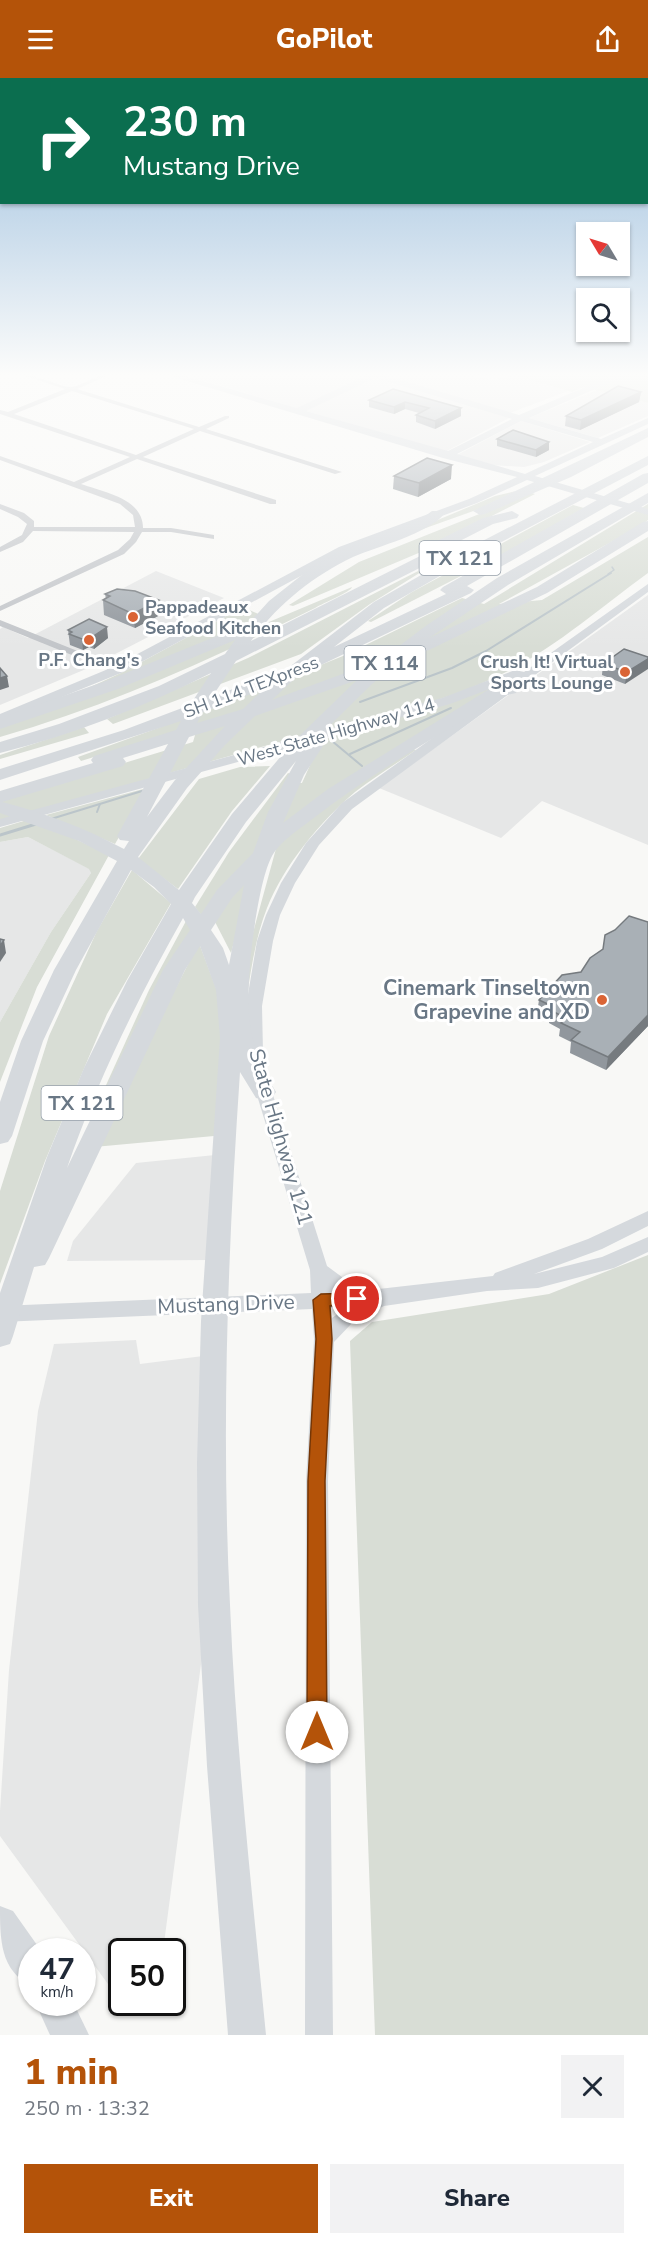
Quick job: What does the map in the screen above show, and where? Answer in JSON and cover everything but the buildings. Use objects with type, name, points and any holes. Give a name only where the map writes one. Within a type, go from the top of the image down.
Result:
[{"type":"highway","points":[[270,609],[359,559],[493,507],[577,466]]},
{"type":"highway","points":[[0,748],[134,703],[211,667],[608,466]]},
{"type":"highway","name":"TX 121","points":[[0,1136],[32,1041],[64,970],[137,843],[181,784],[259,701],[297,667],[356,622],[441,568],[636,466]]},
{"type":"highway","name":"SH 114 TEXpress","points":[[0,765],[125,725],[229,688],[335,645],[451,588],[648,477]]},
{"type":"highway","name":"SH 114 TEXpress","points":[[0,775],[141,730],[340,652],[453,597],[648,484]]},
{"type":"highway","name":"TX 121","points":[[0,1336],[64,1145],[112,1032],[162,937],[201,874],[246,809],[323,720],[399,653],[472,601],[648,497]]},
{"type":"highway","points":[[0,724],[112,685],[397,566],[488,521],[522,510]]},
{"type":"highway","points":[[64,970],[62,952],[227,660],[270,609],[293,587],[320,568],[426,522],[437,514]]},
{"type":"highway","name":"TX 114","points":[[0,789],[279,703],[371,669],[490,616],[582,566],[648,522]]},
{"type":"highway","points":[[582,566],[598,564],[648,534]]},
{"type":"highway","points":[[264,1092],[249,1068],[240,1034],[237,961],[269,836],[284,798],[307,755],[332,723],[397,663],[399,653]]},
{"type":"highway","points":[[0,740],[61,722],[195,670],[211,667]]},
{"type":"highway","points":[[15,1286],[39,1254],[111,1097],[174,970],[224,894],[289,828],[334,793],[497,692],[510,689]]},
{"type":"highway","points":[[0,797],[159,749],[178,735]]},
{"type":"highway","points":[[0,807],[73,830],[143,868],[188,910],[208,939],[220,964],[231,1013],[215,1335],[212,1519],[215,1613],[247,2035]]},
{"type":"highway","points":[[0,1924],[18,1949]]},
{"type":"highway","points":[[60,2016],[70,2035]]},
{"type":"main road","points":[[483,466],[648,522]]},
{"type":"main road","points":[[493,469],[538,466]]},
{"type":"main road","points":[[0,718],[117,670],[328,556],[493,492],[530,483],[553,466]]},
{"type":"main road","points":[[564,466],[555,471],[554,476],[568,484],[648,507]]},
{"type":"main road","points":[[493,469],[497,482],[493,492]]},
{"type":"main road","points":[[530,483],[648,513]]},
{"type":"main road","points":[[624,605],[626,592],[648,575]]},
{"type":"main road","name":"West State Highway 114","points":[[0,823],[446,701],[515,676],[556,647],[571,644],[648,587]]},
{"type":"main road","name":"State Highway 121","points":[[319,2035],[317,1481],[324,1339],[319,1270],[264,1092],[255,1052],[254,1006],[265,941],[273,915],[288,883],[313,843],[353,801],[571,644]]},
{"type":"main road","name":"Mustang Drive","points":[[487,1284],[595,1244],[648,1218]]},
{"type":"main road","name":"Mustang Drive","points":[[0,1314],[384,1298],[487,1284],[538,1281],[607,1263],[648,1244]]},
{"type":"main road","points":[[319,1270],[357,1299]]},
{"type":"main road","points":[[324,1339],[346,1316],[384,1298]]},
{"type":"street","points":[[0,609],[121,552],[133,543],[139,530],[137,514],[130,506],[24,466]]},
{"type":"street","points":[[76,484],[116,466]]},
{"type":"street","points":[[165,466],[273,502]]},
{"type":"street","points":[[320,466],[338,472]]},
{"type":"street","points":[[0,506],[31,522],[31,529],[25,537],[0,550]]},
{"type":"street","points":[[31,529],[183,531],[211,537]]},
{"type":"street","points":[[0,623],[117,670]]},
{"type":"shaded area","points":[[516,491],[479,509],[378,545],[495,496]]},
{"type":"shaded area","points":[[532,493],[535,494],[421,552],[293,606],[289,605],[359,562]]},
{"type":"shaded area","points":[[648,504],[648,520],[642,525],[499,604],[542,600],[648,537],[648,573],[562,638],[506,672],[481,684],[428,703],[294,738],[0,821],[0,801],[193,742],[198,725],[81,761],[78,757],[216,707],[343,656],[462,598],[484,604]]},
{"type":"shaded area","points":[[573,505],[584,508],[498,557],[371,622],[368,621],[412,592]]},
{"type":"shaded area","points":[[429,567],[370,604],[301,654],[113,724],[107,719],[248,658]]},
{"type":"shaded area","points":[[156,571],[224,598],[86,669],[0,705],[0,629],[3,627],[28,638]]},
{"type":"shaded area","points":[[352,587],[342,595],[276,627],[160,680],[81,711],[0,737],[0,727],[129,681]]},
{"type":"shaded area","points":[[648,595],[648,845],[542,801],[501,838],[379,788]]},
{"type":"shaded area","points":[[243,607],[267,618],[73,695],[123,672]]},
{"type":"shaded area","points":[[506,682],[282,828],[278,826],[298,783],[302,783],[315,754],[329,737]]},
{"type":"shaded area","points":[[84,727],[89,733],[0,759],[0,755]]},
{"type":"shaded area","points":[[412,749],[416,750],[362,786],[342,804],[293,860],[274,892],[263,919],[254,952],[247,997],[245,962],[277,845],[312,815]]},
{"type":"shaded area","points":[[270,766],[232,811],[178,889],[138,859],[199,779],[240,767]]},
{"type":"shaded area","points":[[288,773],[291,774],[258,850],[202,916],[195,907],[229,852]]},
{"type":"shaded area","points":[[147,788],[115,844],[46,815]]},
{"type":"shaded area","points":[[27,820],[52,828],[109,855],[37,987],[0,1082],[0,1022],[51,932],[91,873],[89,869],[28,837],[0,842],[0,828]]},
{"type":"shaded area","points":[[28,837],[90,869],[91,873],[51,932],[0,1022],[0,842]]},
{"type":"shaded area","points":[[254,868],[231,953],[213,918]]},
{"type":"shaded area","points":[[132,870],[171,903],[107,1014],[45,1161],[0,1284],[0,1191],[49,1036],[97,931]]},
{"type":"shaded area","points":[[186,921],[192,930],[107,1094],[102,1094],[149,990]]},
{"type":"shaded area","points":[[199,943],[220,999],[223,1036],[214,1136],[94,1147]]},
{"type":"shaded area","points":[[215,1155],[209,1260],[67,1261],[73,1241],[136,1163]]},
{"type":"shaded area","points":[[648,1255],[648,2035],[375,2035],[350,1341],[372,1322],[549,1294]]},
{"type":"shaded area","points":[[136,1340],[140,1364],[203,1356],[207,1619],[165,1938],[108,1938],[108,1984],[96,1968],[96,1938],[74,1938],[0,1836],[9,1670],[38,1411],[54,1344]]},
{"type":"waterway","points":[[608,574],[614,570],[612,567]]},
{"type":"waterway","points":[[360,702],[452,668],[486,651],[611,573]]},
{"type":"waterway","points":[[350,754],[451,708]]},
{"type":"waterway","points":[[332,741],[362,766]]},
{"type":"waterway","points":[[51,819],[142,791]]},
{"type":"waterway","points":[[97,812],[100,804]]},
{"type":"waterway","points":[[0,835],[36,824]]},
{"type":"place","name":"Pappadeaux Seafood Kitchen","points":[[133,617]]},
{"type":"place","name":"P.F. Chang's","points":[[89,640]]},
{"type":"place","name":"Crush It! Virtual Sports Lounge","points":[[625,672]]},
{"type":"place","name":"Cinemark Tinseltown Grapevine and XD","points":[[602,1000]]},
{"type":"route","points":[[317,1732],[317,1481],[324,1339],[321,1300],[357,1299]]}]
